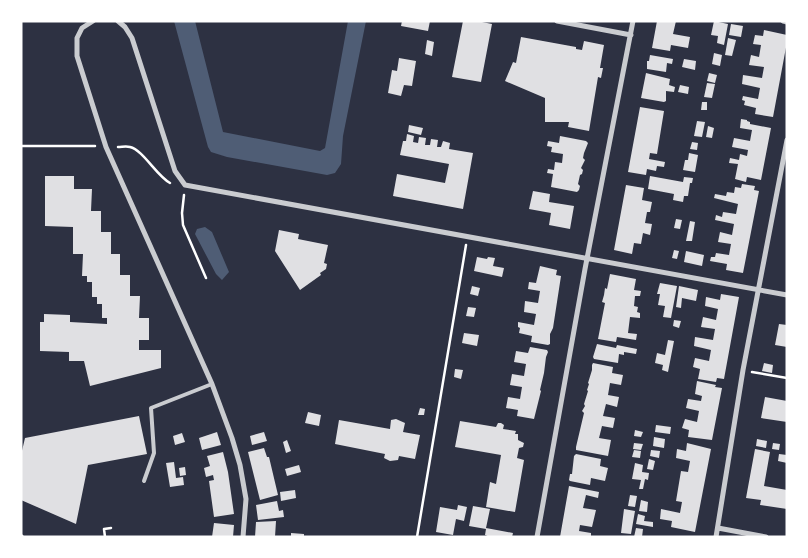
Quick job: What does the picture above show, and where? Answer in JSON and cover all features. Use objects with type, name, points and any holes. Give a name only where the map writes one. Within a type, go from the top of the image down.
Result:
[{"type":"street","points":[[93,21],[82,28],[77,38],[78,56],[106,147],[212,384],[232,438],[246,499],[243,537]]},
{"type":"street","points":[[118,21],[125,27],[132,38],[175,171],[185,185],[468,235],[787,295]]},
{"type":"street","points":[[557,21],[631,35]]},
{"type":"street","points":[[537,537],[633,21]]},
{"type":"street","points":[[783,21],[787,22]]},
{"type":"street","points":[[716,537],[743,370],[760,290],[787,140]]},
{"type":"street","points":[[718,528],[766,537]]},
{"type":"lane","points":[[144,481],[154,453],[152,408],[212,384]]},
{"type":"path","points":[[21,146],[131,147],[139,151],[163,179],[171,183],[185,185],[182,225],[206,278]]},
{"type":"path","points":[[417,537],[468,235]]},
{"type":"path","points":[[743,370],[787,378]]},
{"type":"path","points":[[105,537],[104,529],[111,528]]},
{"type":"water","points":[[174,21],[195,21],[223,132],[320,151],[325,148],[348,21],[366,21],[343,136],[341,164],[335,173],[327,175],[227,157],[211,152],[208,147]]},
{"type":"water","points":[[205,227],[212,232],[229,272],[222,280],[216,274],[195,234],[197,229]]},
{"type":"building","points":[[402,21],[430,21],[428,31],[401,26]]},
{"type":"building","points":[[463,21],[492,24],[481,82],[452,77]]},
{"type":"building","points":[[657,21],[676,21],[673,34],[690,37],[688,48],[671,45],[670,51],[652,48]]},
{"type":"building","points":[[714,21],[728,24],[724,45],[717,43],[718,36],[711,35]]},
{"type":"building","points":[[731,24],[743,26],[741,37],[729,35]]},
{"type":"building","points":[[764,30],[787,35],[773,117],[755,114],[756,108],[744,105],[745,101],[742,100],[743,96],[758,99],[760,88],[742,84],[743,75],[762,78],[764,67],[749,65],[751,55],[759,57],[761,45],[753,44],[755,35],[763,36]]},
{"type":"building","points":[[521,37],[576,47],[576,49],[582,50],[584,41],[604,45],[600,68],[603,68],[601,78],[598,77],[589,131],[568,127],[569,122],[545,122],[545,98],[505,81],[513,62],[516,63]]},
{"type":"building","points":[[728,38],[736,40],[732,56],[725,55]]},
{"type":"building","points":[[427,40],[434,42],[432,56],[425,54]]},
{"type":"building","points":[[714,53],[722,55],[720,66],[712,64]]},
{"type":"building","points":[[650,55],[673,59],[672,64],[667,63],[666,72],[647,69],[647,61],[649,61]]},
{"type":"building","points":[[399,58],[416,61],[412,86],[404,85],[401,96],[388,93],[392,70],[397,71]]},
{"type":"building","points":[[684,59],[696,61],[695,70],[682,67]]},
{"type":"building","points":[[646,73],[670,79],[669,85],[675,87],[674,92],[666,91],[666,101],[641,98]]},
{"type":"building","points":[[709,73],[717,75],[715,83],[707,81]]},
{"type":"building","points":[[707,83],[715,84],[712,98],[704,97]]},
{"type":"building","points":[[680,85],[689,87],[688,94],[678,92]]},
{"type":"building","points":[[702,102],[707,102],[707,110],[701,110]]},
{"type":"building","points":[[640,107],[664,111],[657,154],[650,153],[649,159],[665,162],[664,167],[657,166],[656,171],[647,169],[646,175],[628,172]]},
{"type":"building","points":[[741,119],[747,120],[750,124],[771,128],[761,180],[747,177],[746,182],[735,179],[738,164],[729,163],[730,158],[739,160],[740,154],[747,156],[748,150],[732,147],[734,138],[750,141],[752,130],[740,128]]},
{"type":"building","points":[[697,121],[705,122],[702,137],[694,136]]},
{"type":"building","points":[[409,125],[423,128],[421,135],[408,132]]},
{"type":"building","points":[[708,126],[714,128],[712,138],[706,137]]},
{"type":"building","points":[[407,134],[414,136],[413,142],[418,143],[419,137],[426,138],[425,145],[430,145],[431,139],[438,140],[437,147],[441,147],[443,141],[450,143],[449,149],[473,153],[463,209],[393,196],[397,174],[445,183],[449,164],[400,155],[403,141],[406,141]]},
{"type":"building","points":[[560,136],[588,143],[584,153],[583,158],[585,160],[581,168],[583,170],[580,175],[578,184],[580,186],[577,192],[551,187],[553,174],[547,173],[548,169],[554,170],[555,162],[562,163],[563,154],[551,152],[552,147],[547,146],[548,141],[559,143]]},
{"type":"building","points":[[692,142],[698,143],[697,150],[690,149]]},
{"type":"building","points":[[689,153],[698,155],[695,172],[683,170]]},
{"type":"building","points":[[45,176],[74,176],[74,189],[92,189],[91,211],[101,211],[101,232],[111,232],[111,254],[120,254],[120,275],[130,275],[130,296],[140,296],[139,318],[149,318],[149,340],[139,340],[139,350],[161,350],[161,368],[90,386],[84,361],[69,361],[69,352],[40,351],[40,322],[44,322],[44,314],[70,315],[70,322],[107,324],[107,318],[102,318],[102,304],[97,304],[97,297],[92,297],[92,282],[87,282],[87,276],[82,276],[83,254],[73,254],[73,227],[45,226]]},
{"type":"building","points":[[650,176],[683,182],[684,177],[693,178],[692,183],[690,183],[688,196],[684,196],[683,202],[673,200],[674,194],[648,189]]},
{"type":"building","points":[[742,184],[755,186],[754,190],[759,191],[743,273],[726,270],[727,264],[710,261],[711,257],[715,257],[716,253],[729,255],[731,244],[718,242],[720,232],[732,235],[734,224],[715,220],[716,215],[722,217],[723,212],[736,214],[738,204],[714,198],[715,194],[726,196],[727,192],[734,193],[735,187],[741,188]]},
{"type":"building","points":[[626,185],[644,188],[642,200],[652,202],[650,212],[647,212],[645,223],[652,224],[650,235],[643,233],[641,244],[634,243],[632,254],[614,250]]},
{"type":"building","points":[[533,191],[550,194],[549,202],[574,206],[570,229],[549,225],[551,213],[529,209]]},
{"type":"building","points":[[676,219],[682,220],[680,229],[674,228]]},
{"type":"building","points":[[690,221],[695,222],[692,241],[686,241]]},
{"type":"building","points":[[279,230],[299,234],[298,239],[328,245],[324,263],[327,264],[326,269],[320,273],[321,275],[300,290],[275,251]]},
{"type":"building","points":[[674,250],[679,251],[677,259],[672,258]]},
{"type":"building","points":[[686,251],[704,255],[702,266],[684,262]]},
{"type":"building","points":[[477,257],[495,258],[493,266],[504,268],[502,277],[474,271]]},
{"type":"building","points":[[540,266],[557,270],[556,275],[561,276],[553,328],[550,334],[550,344],[548,345],[531,342],[532,336],[519,333],[520,328],[518,327],[518,322],[534,325],[536,314],[524,312],[525,301],[538,303],[540,291],[528,289],[529,282],[536,283]]},
{"type":"building","points":[[610,274],[636,279],[634,290],[641,291],[640,296],[635,296],[634,306],[638,307],[637,312],[640,313],[640,318],[630,317],[628,333],[637,334],[636,340],[617,337],[616,342],[598,339],[605,303],[602,302]]},
{"type":"building","points":[[660,283],[677,286],[671,318],[663,317],[665,306],[658,305],[660,294],[657,294]]},
{"type":"building","points":[[472,286],[480,288],[478,296],[470,294]]},
{"type":"building","points":[[679,286],[698,290],[696,301],[682,298],[681,308],[676,307]]},
{"type":"building","points":[[721,294],[739,297],[724,379],[717,378],[716,382],[698,379],[700,369],[693,367],[695,358],[709,361],[711,350],[694,346],[695,337],[713,340],[715,329],[701,327],[703,317],[716,320],[718,309],[705,306],[706,297],[720,300]]},
{"type":"building","points":[[468,307],[476,308],[474,317],[466,316]]},
{"type":"building","points":[[674,320],[681,321],[679,328],[673,326]]},
{"type":"building","points":[[779,324],[787,325],[787,347],[775,345]]},
{"type":"building","points":[[464,333],[479,335],[477,346],[462,343]]},
{"type":"building","points":[[668,340],[674,341],[668,372],[662,370],[663,365],[655,363],[657,353],[665,355]]},
{"type":"building","points":[[597,344],[616,348],[617,345],[637,349],[636,354],[624,352],[624,355],[619,354],[618,363],[594,359]]},
{"type":"building","points":[[530,347],[547,350],[548,352],[534,419],[517,416],[518,410],[506,408],[508,397],[520,399],[522,387],[510,385],[512,374],[524,376],[526,364],[514,362],[516,351],[528,353]]},
{"type":"building","points":[[593,363],[613,367],[612,373],[623,375],[621,385],[610,383],[608,395],[619,397],[617,407],[606,404],[603,416],[615,418],[613,428],[602,426],[599,438],[611,440],[608,456],[576,450],[584,413],[582,411],[585,406]]},
{"type":"building","points":[[764,363],[773,365],[772,373],[762,371]]},
{"type":"building","points":[[455,369],[463,370],[461,379],[454,377]]},
{"type":"building","points":[[697,381],[722,388],[712,440],[688,437],[689,430],[682,428],[685,419],[697,422],[699,411],[686,408],[688,399],[701,401],[702,396],[695,394]]},
{"type":"building","points":[[765,397],[787,401],[787,422],[761,418]]},
{"type":"building","points":[[420,408],[425,409],[424,415],[418,415]]},
{"type":"building","points":[[308,412],[321,415],[319,426],[305,423]]},
{"type":"building","points":[[139,416],[147,454],[88,465],[76,524],[21,500],[21,455],[25,438]]},
{"type":"building","points":[[396,419],[405,423],[403,432],[420,435],[415,459],[399,456],[398,460],[390,461],[384,458],[385,454],[335,444],[339,420],[390,429],[391,420]]},
{"type":"building","points":[[460,421],[496,427],[498,423],[501,423],[504,425],[503,429],[516,431],[515,434],[518,434],[518,440],[524,443],[523,447],[519,448],[517,458],[524,460],[515,512],[486,507],[490,482],[496,484],[501,455],[455,447]]},
{"type":"building","points":[[656,425],[671,427],[670,434],[655,432]]},
{"type":"building","points":[[635,430],[643,432],[641,437],[634,436]]},
{"type":"building","points":[[217,432],[221,445],[202,450],[199,438]]},
{"type":"building","points":[[264,432],[267,441],[252,445],[250,436]]},
{"type":"building","points":[[182,433],[185,442],[175,445],[173,436]]},
{"type":"building","points":[[654,437],[665,439],[664,448],[653,446]]},
{"type":"building","points":[[757,439],[767,441],[766,448],[756,446]]},
{"type":"building","points":[[287,440],[291,451],[286,453],[283,442]]},
{"type":"building","points":[[634,443],[643,444],[641,450],[633,449]]},
{"type":"building","points":[[687,443],[711,449],[695,532],[671,527],[672,521],[660,519],[661,509],[680,513],[682,502],[676,501],[681,471],[688,472],[690,461],[676,458],[677,449],[686,451]]},
{"type":"building","points":[[773,443],[780,444],[779,450],[772,449]]},
{"type":"building","points":[[264,448],[267,457],[269,457],[278,495],[260,500],[248,452]]},
{"type":"building","points":[[755,449],[770,452],[764,486],[787,490],[787,509],[760,505],[761,500],[746,498]]},
{"type":"building","points":[[634,450],[641,451],[640,458],[632,457]]},
{"type":"building","points":[[651,450],[660,451],[659,458],[650,456]]},
{"type":"building","points":[[223,452],[234,514],[214,517],[209,481],[214,480],[213,475],[206,477],[204,468],[210,466],[207,456]]},
{"type":"building","points":[[576,454],[601,459],[600,466],[608,468],[605,481],[591,478],[590,485],[570,481],[574,456]]},
{"type":"building","points":[[779,454],[787,455],[787,463],[778,461]]},
{"type":"building","points":[[649,459],[655,461],[653,470],[647,469]]},
{"type":"building","points":[[174,462],[176,478],[183,477],[184,485],[170,487],[166,463]]},
{"type":"building","points":[[635,463],[643,465],[642,472],[649,473],[648,480],[645,479],[643,489],[639,489],[641,480],[632,479]]},
{"type":"building","points":[[299,465],[301,472],[287,476],[285,469]]},
{"type":"building","points":[[185,467],[186,475],[180,476],[179,468]]},
{"type":"building","points":[[569,486],[599,492],[598,498],[586,495],[583,508],[596,510],[592,527],[580,525],[579,531],[591,533],[591,537],[560,537]]},
{"type":"building","points":[[295,490],[296,498],[281,501],[280,492]]},
{"type":"building","points":[[630,495],[637,496],[635,507],[628,506]]},
{"type":"building","points":[[641,500],[648,502],[647,512],[639,511]]},
{"type":"building","points":[[277,501],[279,511],[283,510],[284,517],[258,520],[256,505]]},
{"type":"building","points":[[458,505],[467,507],[464,521],[456,519],[453,535],[436,532],[440,507],[457,510]]},
{"type":"building","points":[[473,506],[490,509],[486,528],[513,533],[512,537],[490,537],[485,535],[486,529],[469,526]]},
{"type":"building","points":[[624,509],[635,511],[631,534],[621,533]]},
{"type":"building","points":[[638,514],[645,516],[644,521],[653,522],[653,527],[636,524]]},
{"type":"building","points":[[276,521],[275,537],[255,537],[256,522]]},
{"type":"building","points":[[214,523],[234,525],[233,537],[212,537]]},
{"type":"building","points":[[636,528],[643,529],[642,537],[634,537]]},
{"type":"building","points":[[291,533],[304,534],[304,537],[291,537]]}]
